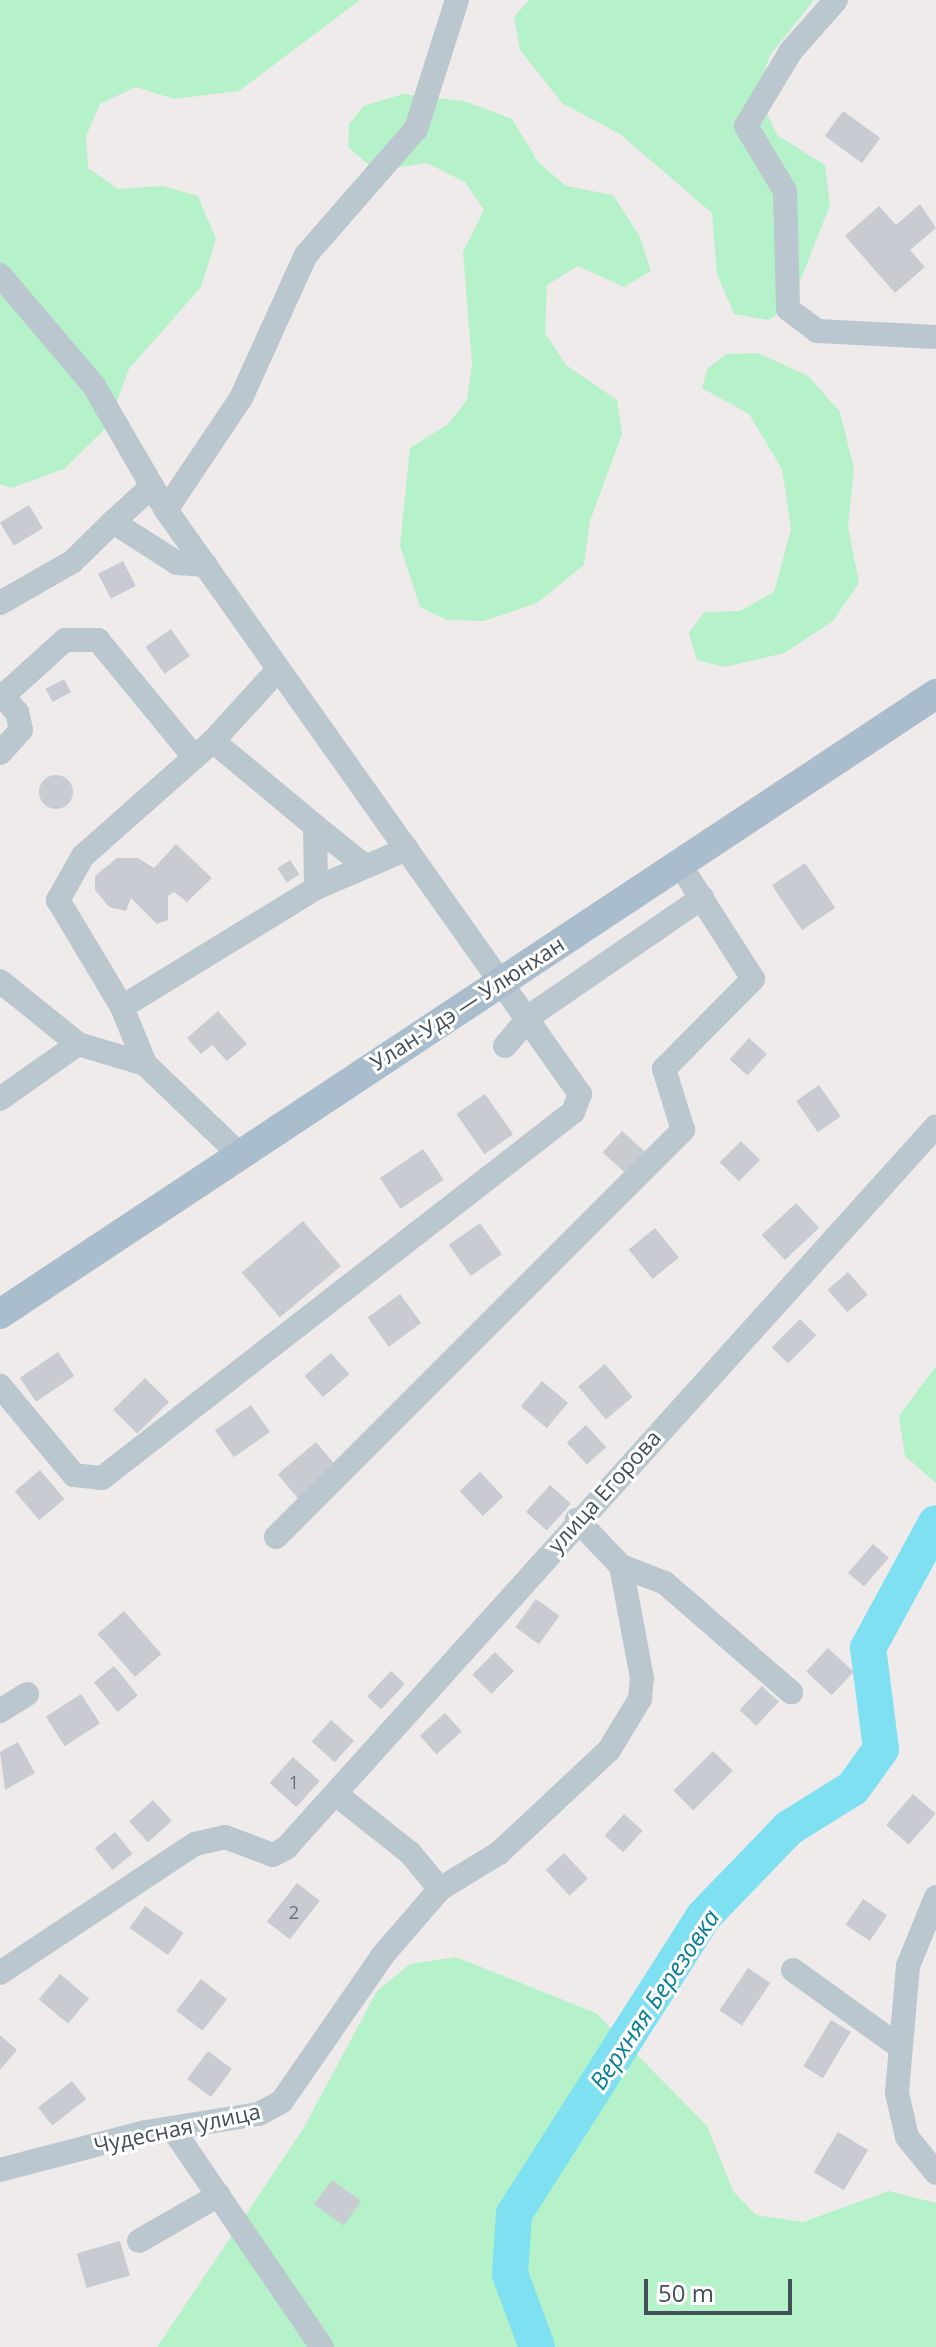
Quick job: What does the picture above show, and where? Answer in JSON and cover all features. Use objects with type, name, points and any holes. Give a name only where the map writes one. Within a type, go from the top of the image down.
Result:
[{"type":"main road","name":"Улан-Удэ — Улюнхан","points":[[0,1314],[237,1152],[680,865],[936,694]]},
{"type":"street","points":[[166,510],[241,398],[306,255],[416,129],[457,0]]},
{"type":"street","points":[[836,0],[791,51],[746,126],[785,191],[788,309],[817,331],[936,337]]},
{"type":"street","points":[[0,275],[94,386],[166,510],[277,671],[577,1084],[573,1112],[102,1478],[74,1475],[0,1386]]},
{"type":"street","points":[[0,603],[72,562],[152,486]]},
{"type":"street","points":[[113,522],[177,563],[206,565]]},
{"type":"street","points":[[0,753],[21,730],[2,695],[65,640],[98,640],[194,757]]},
{"type":"street","points":[[237,1152],[145,1064],[122,1007],[58,900],[83,856],[213,741],[277,671]]},
{"type":"street","points":[[213,741],[365,866]]},
{"type":"street","points":[[315,826],[316,888]]},
{"type":"street","points":[[122,1007],[316,888],[407,849]]},
{"type":"street","points":[[276,1537],[680,1135],[683,1117],[664,1069],[753,979],[680,865]]},
{"type":"street","points":[[505,1046],[530,1016],[702,898]]},
{"type":"street","points":[[0,981],[78,1044],[145,1064]]},
{"type":"street","points":[[0,1099],[78,1044]]},
{"type":"street","name":"улица Егорова","points":[[0,1973],[195,1844],[225,1837],[273,1855],[337,1795],[577,1520],[936,1126]]},
{"type":"street","points":[[577,1520],[621,1566],[665,1583],[791,1692]]},
{"type":"street","name":"Чудесная улица","points":[[0,2170],[172,2128],[259,2114],[282,2101],[383,1955],[440,1889],[533,1826],[626,1726],[642,1678],[621,1566]]},
{"type":"street","points":[[0,1711],[27,1694]]},
{"type":"street","points":[[337,1795],[410,1853],[440,1889]]},
{"type":"street","points":[[936,1897],[908,1966],[897,2045],[897,2093],[907,2137],[936,2173]]},
{"type":"street","points":[[793,1970],[897,2045]]},
{"type":"street","points":[[172,2128],[322,2347]]},
{"type":"street","points":[[139,2241],[219,2195]]},
{"type":"green space","points":[[0,0],[360,0],[239,91],[174,99],[136,87],[100,104],[86,136],[88,168],[118,189],[163,186],[198,196],[216,239],[201,287],[129,369],[108,426],[64,469],[11,488],[0,484]]},
{"type":"green space","points":[[529,0],[814,0],[770,55],[757,93],[777,135],[825,165],[830,205],[791,304],[769,320],[734,314],[717,274],[712,213],[620,134],[562,103],[520,50],[514,17]]},
{"type":"green space","points":[[403,94],[464,101],[512,119],[538,162],[566,186],[613,195],[640,237],[651,271],[624,287],[578,266],[547,285],[545,333],[566,365],[617,400],[622,434],[590,521],[584,565],[537,603],[484,621],[447,620],[420,607],[400,546],[410,448],[448,424],[467,400],[472,364],[463,252],[484,210],[465,182],[427,163],[376,171],[348,147],[349,124],[364,106]]},
{"type":"green space","points":[[758,353],[808,376],[840,412],[854,469],[848,526],[859,583],[832,622],[784,653],[724,667],[697,660],[689,633],[704,612],[740,611],[774,592],[791,529],[782,469],[749,414],[702,388],[707,369],[726,354]]},
{"type":"green space","points":[[936,1366],[936,1483],[905,1456],[899,1416]]},
{"type":"green space","points":[[456,1957],[596,2013],[707,2126],[733,2191],[756,2215],[803,2222],[889,2191],[936,2203],[936,2347],[157,2347],[303,2129],[377,1991],[410,1964]]},
{"type":"building","points":[[843,111],[880,138],[862,163],[825,136]]},
{"type":"building","points":[[920,204],[936,228],[910,250],[925,267],[895,293],[845,236],[879,206],[896,225]]},
{"type":"building","points":[[29,505],[43,528],[14,546],[0,522]]},
{"type":"building","points":[[123,561],[136,586],[111,599],[98,574]]},
{"type":"building","points":[[171,629],[190,656],[165,674],[146,647]]},
{"type":"building","points":[[64,679],[71,692],[53,702],[45,689]]},
{"type":"building","points":[[56,775],[68,780],[73,792],[68,804],[56,809],[44,804],[39,792],[44,780]]},
{"type":"building","points":[[176,844],[212,878],[187,902],[174,892],[168,896],[168,920],[157,924],[131,898],[126,911],[109,907],[95,890],[95,876],[117,858],[138,858],[154,868]]},
{"type":"building","points":[[290,860],[299,874],[287,882],[277,868]]},
{"type":"building","points":[[805,863],[835,908],[802,930],[772,885]]},
{"type":"building","points":[[218,1011],[247,1044],[227,1061],[212,1045],[201,1054],[187,1038]]},
{"type":"building","points":[[749,1038],[767,1054],[747,1076],[730,1060]]},
{"type":"building","points":[[819,1085],[841,1116],[818,1132],[796,1101]]},
{"type":"building","points":[[485,1094],[513,1134],[484,1154],[456,1114]]},
{"type":"building","points":[[622,1131],[645,1152],[626,1173],[603,1153]]},
{"type":"building","points":[[741,1141],[760,1160],[739,1181],[720,1162]]},
{"type":"building","points":[[423,1149],[444,1180],[401,1209],[380,1178]]},
{"type":"building","points":[[796,1203],[819,1228],[785,1260],[762,1235]]},
{"type":"building","points":[[303,1221],[341,1266],[280,1318],[242,1272]]},
{"type":"building","points":[[480,1223],[502,1254],[471,1276],[449,1245]]},
{"type":"building","points":[[655,1228],[679,1258],[652,1279],[629,1249]]},
{"type":"building","points":[[848,1272],[868,1295],[847,1312],[828,1290]]},
{"type":"building","points":[[400,1294],[421,1323],[389,1347],[368,1318]]},
{"type":"building","points":[[800,1319],[816,1335],[788,1364],[772,1347]]},
{"type":"building","points":[[58,1352],[74,1376],[36,1402],[20,1378]]},
{"type":"building","points":[[331,1353],[349,1374],[323,1397],[305,1376]]},
{"type":"building","points":[[605,1364],[633,1397],[606,1419],[578,1386]]},
{"type":"building","points":[[145,1378],[169,1402],[137,1434],[113,1410]]},
{"type":"building","points":[[542,1381],[568,1403],[547,1428],[521,1406]]},
{"type":"building","points":[[251,1405],[270,1432],[234,1457],[215,1430]]},
{"type":"building","points":[[586,1425],[606,1447],[587,1465],[567,1442]]},
{"type":"building","points":[[316,1442],[338,1468],[300,1500],[278,1474]]},
{"type":"building","points":[[40,1470],[64,1499],[39,1520],[15,1491]]},
{"type":"building","points":[[480,1472],[503,1497],[483,1516],[460,1491]]},
{"type":"building","points":[[550,1485],[571,1504],[547,1530],[526,1512]]},
{"type":"building","points":[[873,1544],[889,1558],[864,1586],[848,1573]]},
{"type":"building","points":[[536,1599],[559,1616],[539,1644],[515,1627]]},
{"type":"building","points":[[124,1611],[161,1654],[135,1677],[98,1634]]},
{"type":"building","points":[[828,1648],[854,1672],[832,1695],[806,1671]]},
{"type":"building","points":[[495,1652],[514,1671],[491,1694],[472,1675]]},
{"type":"building","points":[[114,1666],[138,1696],[118,1712],[94,1682]]},
{"type":"building","points":[[391,1671],[405,1684],[381,1710],[367,1697]]},
{"type":"building","points":[[762,1686],[779,1702],[756,1726],[739,1710]]},
{"type":"building","points":[[81,1694],[100,1723],[65,1746],[46,1717]]},
{"type":"building","points":[[445,1713],[462,1732],[436,1754],[420,1736]]},
{"type":"building","points":[[331,1720],[354,1741],[335,1762],[312,1742]]},
{"type":"building","points":[[18,1742],[35,1773],[5,1790],[0,1752]]},
{"type":"building","points":[[713,1751],[733,1771],[693,1810],[673,1791]]},
{"type":"building","points":[[293,1757],[320,1781],[296,1807],[270,1783]]},
{"type":"building","points":[[913,1794],[936,1814],[909,1845],[886,1825]]},
{"type":"building","points":[[153,1800],[172,1821],[148,1842],[129,1821]]},
{"type":"building","points":[[624,1814],[643,1831],[623,1852],[605,1836]]},
{"type":"building","points":[[115,1832],[133,1854],[112,1870],[95,1848]]},
{"type":"building","points":[[564,1853],[588,1879],[570,1896],[546,1870]]},
{"type":"building","points":[[297,1883],[320,1901],[290,1939],[267,1922]]},
{"type":"building","points":[[863,1899],[887,1915],[870,1941],[846,1925]]},
{"type":"building","points":[[145,1906],[184,1933],[168,1955],[130,1928]]},
{"type":"building","points":[[748,1968],[770,1983],[742,2025],[719,2010]]},
{"type":"building","points":[[60,1974],[89,1998],[68,2024],[39,1999]]},
{"type":"building","points":[[201,1979],[227,1999],[202,2031],[176,2011]]},
{"type":"building","points":[[831,2020],[851,2032],[823,2078],[803,2066]]},
{"type":"building","points":[[0,2035],[17,2050],[0,2070]]},
{"type":"building","points":[[208,2051],[232,2069],[211,2097],[187,2079]]},
{"type":"building","points":[[72,2081],[86,2099],[52,2126],[38,2107]]},
{"type":"building","points":[[838,2132],[868,2150],[844,2190],[814,2172]]},
{"type":"building","points":[[332,2180],[361,2201],[343,2225],[314,2204]]},
{"type":"building","points":[[120,2241],[130,2276],[87,2288],[77,2253]]},
{"type":"waterway","name":"Верхняя Березовка","points":[[537,2347],[510,2274],[514,2214],[703,1917],[789,1828],[853,1788],[881,1749],[868,1648],[936,1523]]}]
